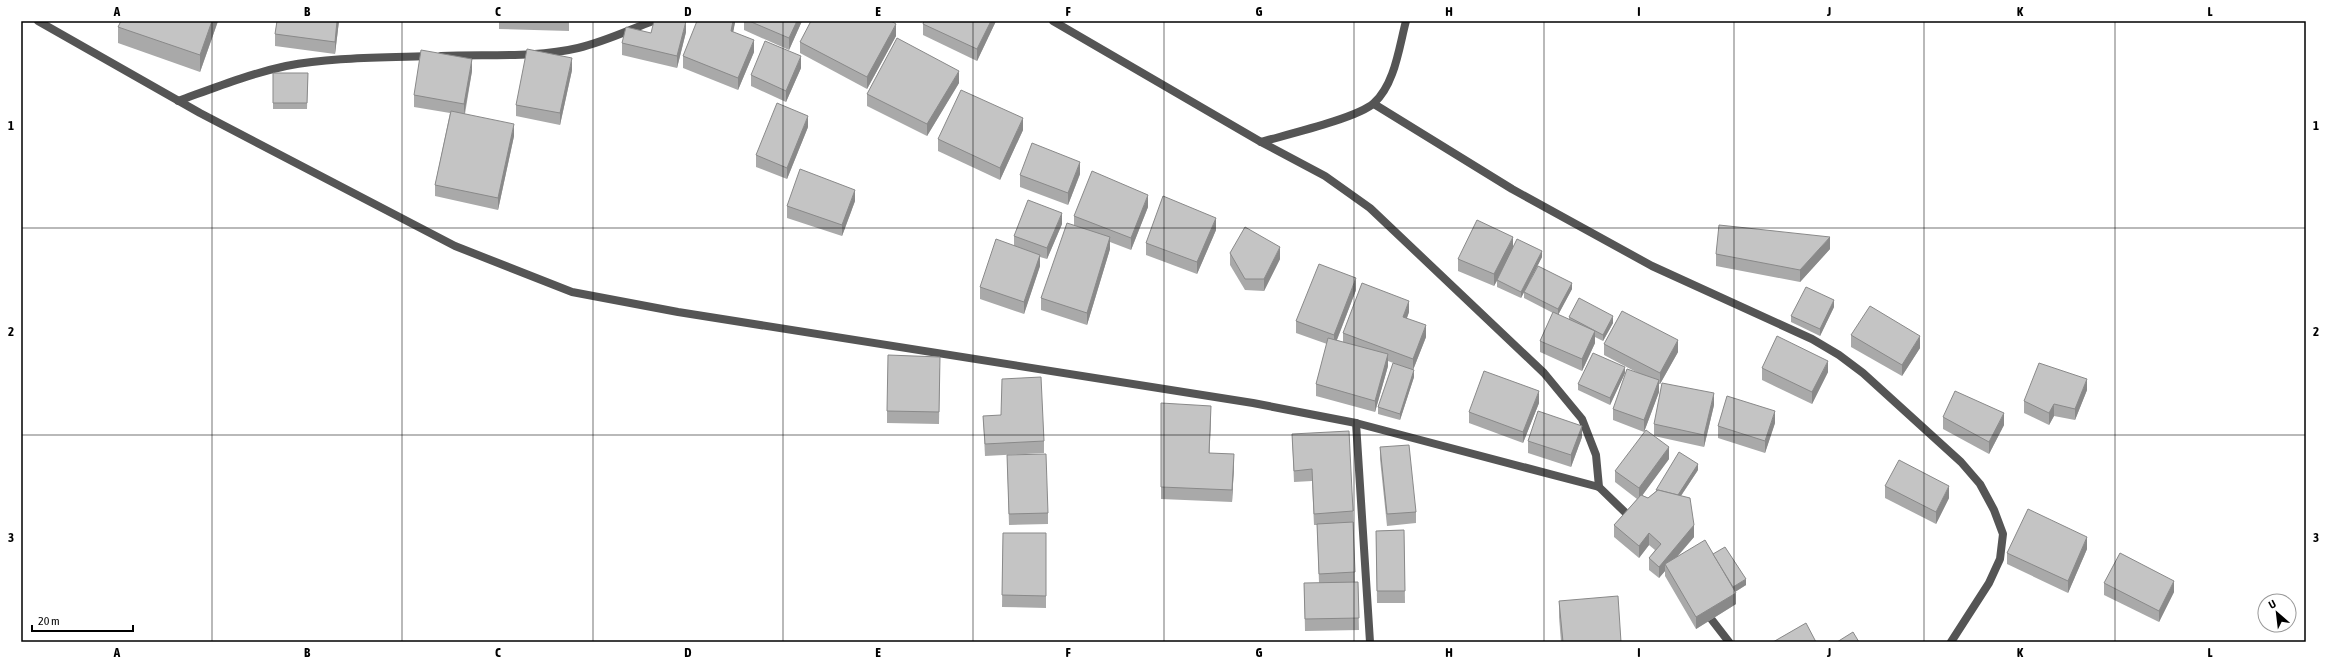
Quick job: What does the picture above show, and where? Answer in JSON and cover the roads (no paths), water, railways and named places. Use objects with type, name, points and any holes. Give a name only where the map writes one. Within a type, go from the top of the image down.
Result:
[{"type":"street","points":[[38,21],[178,100],[454,246],[572,292],[678,312],[1253,403],[1356,423],[1599,487],[1636,524]]},
{"type":"street","points":[[178,100],[240,78],[287,66],[339,59],[556,52],[603,40],[653,21]]},
{"type":"street","points":[[1053,21],[1261,142],[1325,176],[1370,208],[1544,373],[1582,419],[1596,455],[1599,487]]},
{"type":"street","points":[[1261,142],[1354,114],[1374,104],[1385,88],[1394,68],[1406,21]]},
{"type":"street","points":[[1374,104],[1512,189],[1652,266],[1812,339],[1839,355],[1863,373],[1961,462],[1980,484],[1994,510],[2003,534],[2000,559],[1989,583],[1951,642]]},
{"type":"street","points":[[1356,423],[1370,642]]},
{"type":"street","points":[[1700,605],[1729,642]]}]
